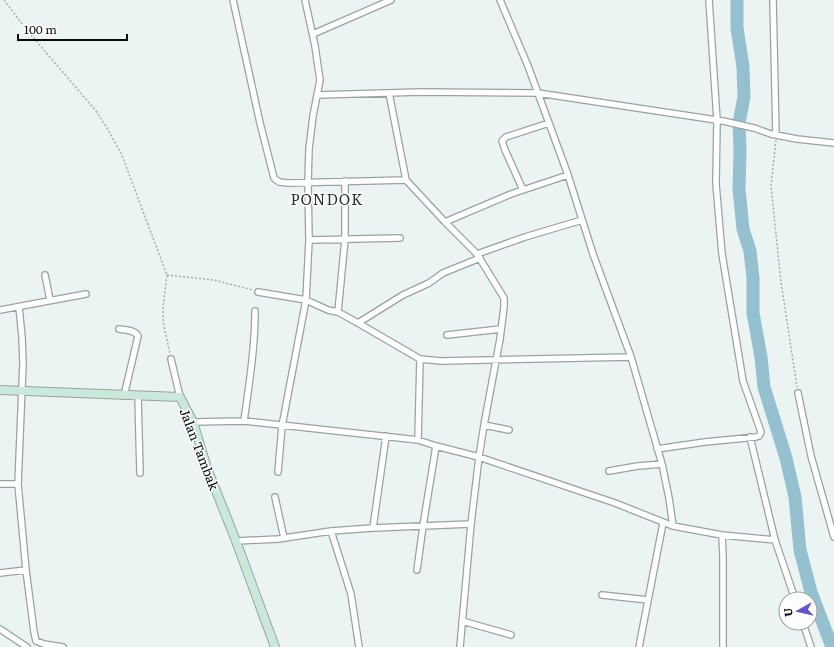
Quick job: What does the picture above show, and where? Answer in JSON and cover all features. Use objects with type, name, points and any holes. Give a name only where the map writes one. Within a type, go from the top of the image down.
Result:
[{"type":"street","points":[[233,0],[260,123],[273,175],[276,180],[282,182],[406,180]]},
{"type":"street","points":[[278,472],[282,426],[306,300],[309,240],[308,182],[311,132],[320,80],[313,34],[305,0]]},
{"type":"street","points":[[313,34],[390,0]]},
{"type":"street","points":[[500,0],[528,66],[549,122],[631,357],[662,464],[673,526]]},
{"type":"street","points":[[657,449],[756,437],[759,436],[761,432],[743,381],[722,254],[716,184],[717,120],[709,0]]},
{"type":"street","points":[[773,0],[776,135]]},
{"type":"street","points":[[317,95],[428,92],[538,93],[723,121],[776,135],[834,143]]},
{"type":"street","points":[[389,93],[406,180],[479,255],[504,298],[497,360],[484,425],[471,524],[460,647]]},
{"type":"street","points":[[523,190],[502,141],[506,137],[549,122]]},
{"type":"street","points":[[446,222],[511,194],[568,175]]},
{"type":"street","points":[[338,312],[345,239],[345,181]]},
{"type":"street","points":[[358,323],[403,295],[429,283],[443,273],[486,250],[582,220]]},
{"type":"street","points":[[309,240],[400,238]]},
{"type":"street","points":[[45,275],[50,300]]},
{"type":"street","points":[[258,292],[306,300],[328,310],[338,312],[420,359],[441,361],[631,357]]},
{"type":"street","points":[[0,310],[86,294]]},
{"type":"street","points":[[18,307],[22,337],[23,363],[18,484],[26,570],[34,632],[36,644],[63,647]]},
{"type":"street","points":[[244,421],[255,336],[255,310]]},
{"type":"street","points":[[447,335],[501,329]]},
{"type":"street","points":[[119,330],[138,334],[124,396]]},
{"type":"street","points":[[171,359],[180,397]]},
{"type":"street","points":[[418,440],[420,359]]},
{"type":"street","name":"Jalan Tambak","points":[[0,390],[180,397],[193,422],[207,468],[275,647]]},
{"type":"street","points":[[798,393],[811,456],[834,537]]},
{"type":"street","points":[[138,396],[140,473]]},
{"type":"street","points":[[193,422],[244,421],[418,440],[480,457],[615,503],[673,526],[722,535],[775,540]]},
{"type":"street","points":[[484,425],[509,430]]},
{"type":"street","points":[[373,528],[386,436]]},
{"type":"street","points":[[750,437],[775,540],[792,591]]},
{"type":"street","points":[[417,570],[436,446]]},
{"type":"street","points":[[609,471],[662,464]]},
{"type":"street","points":[[0,484],[18,484]]},
{"type":"street","points":[[275,497],[284,538]]},
{"type":"street","points":[[639,647],[663,522]]},
{"type":"street","points":[[236,541],[284,538],[373,528],[471,524]]},
{"type":"street","points":[[331,532],[351,594],[359,647]]},
{"type":"street","points":[[722,535],[724,647]]},
{"type":"street","points":[[0,573],[26,570]]},
{"type":"street","points":[[602,596],[648,600]]},
{"type":"street","points":[[462,621],[511,635]]},
{"type":"street","points":[[0,629],[28,647]]},
{"type":"street","points":[[806,631],[811,647]]},
{"type":"path","points":[[4,0],[26,29],[96,111],[121,153],[167,275],[163,318],[165,335],[171,359]]},
{"type":"path","points":[[776,135],[771,186],[781,282],[798,393]]},
{"type":"path","points":[[167,275],[214,280],[238,285],[258,292]]},
{"type":"waterway","points":[[737,0],[737,28],[743,67],[744,97],[739,123],[739,189],[743,229],[750,251],[753,278],[753,313],[761,357],[764,387],[786,458],[795,497],[800,550],[811,592],[832,647]]},
{"type":"district","name":"PONDOK","points":[[327,198]]}]
